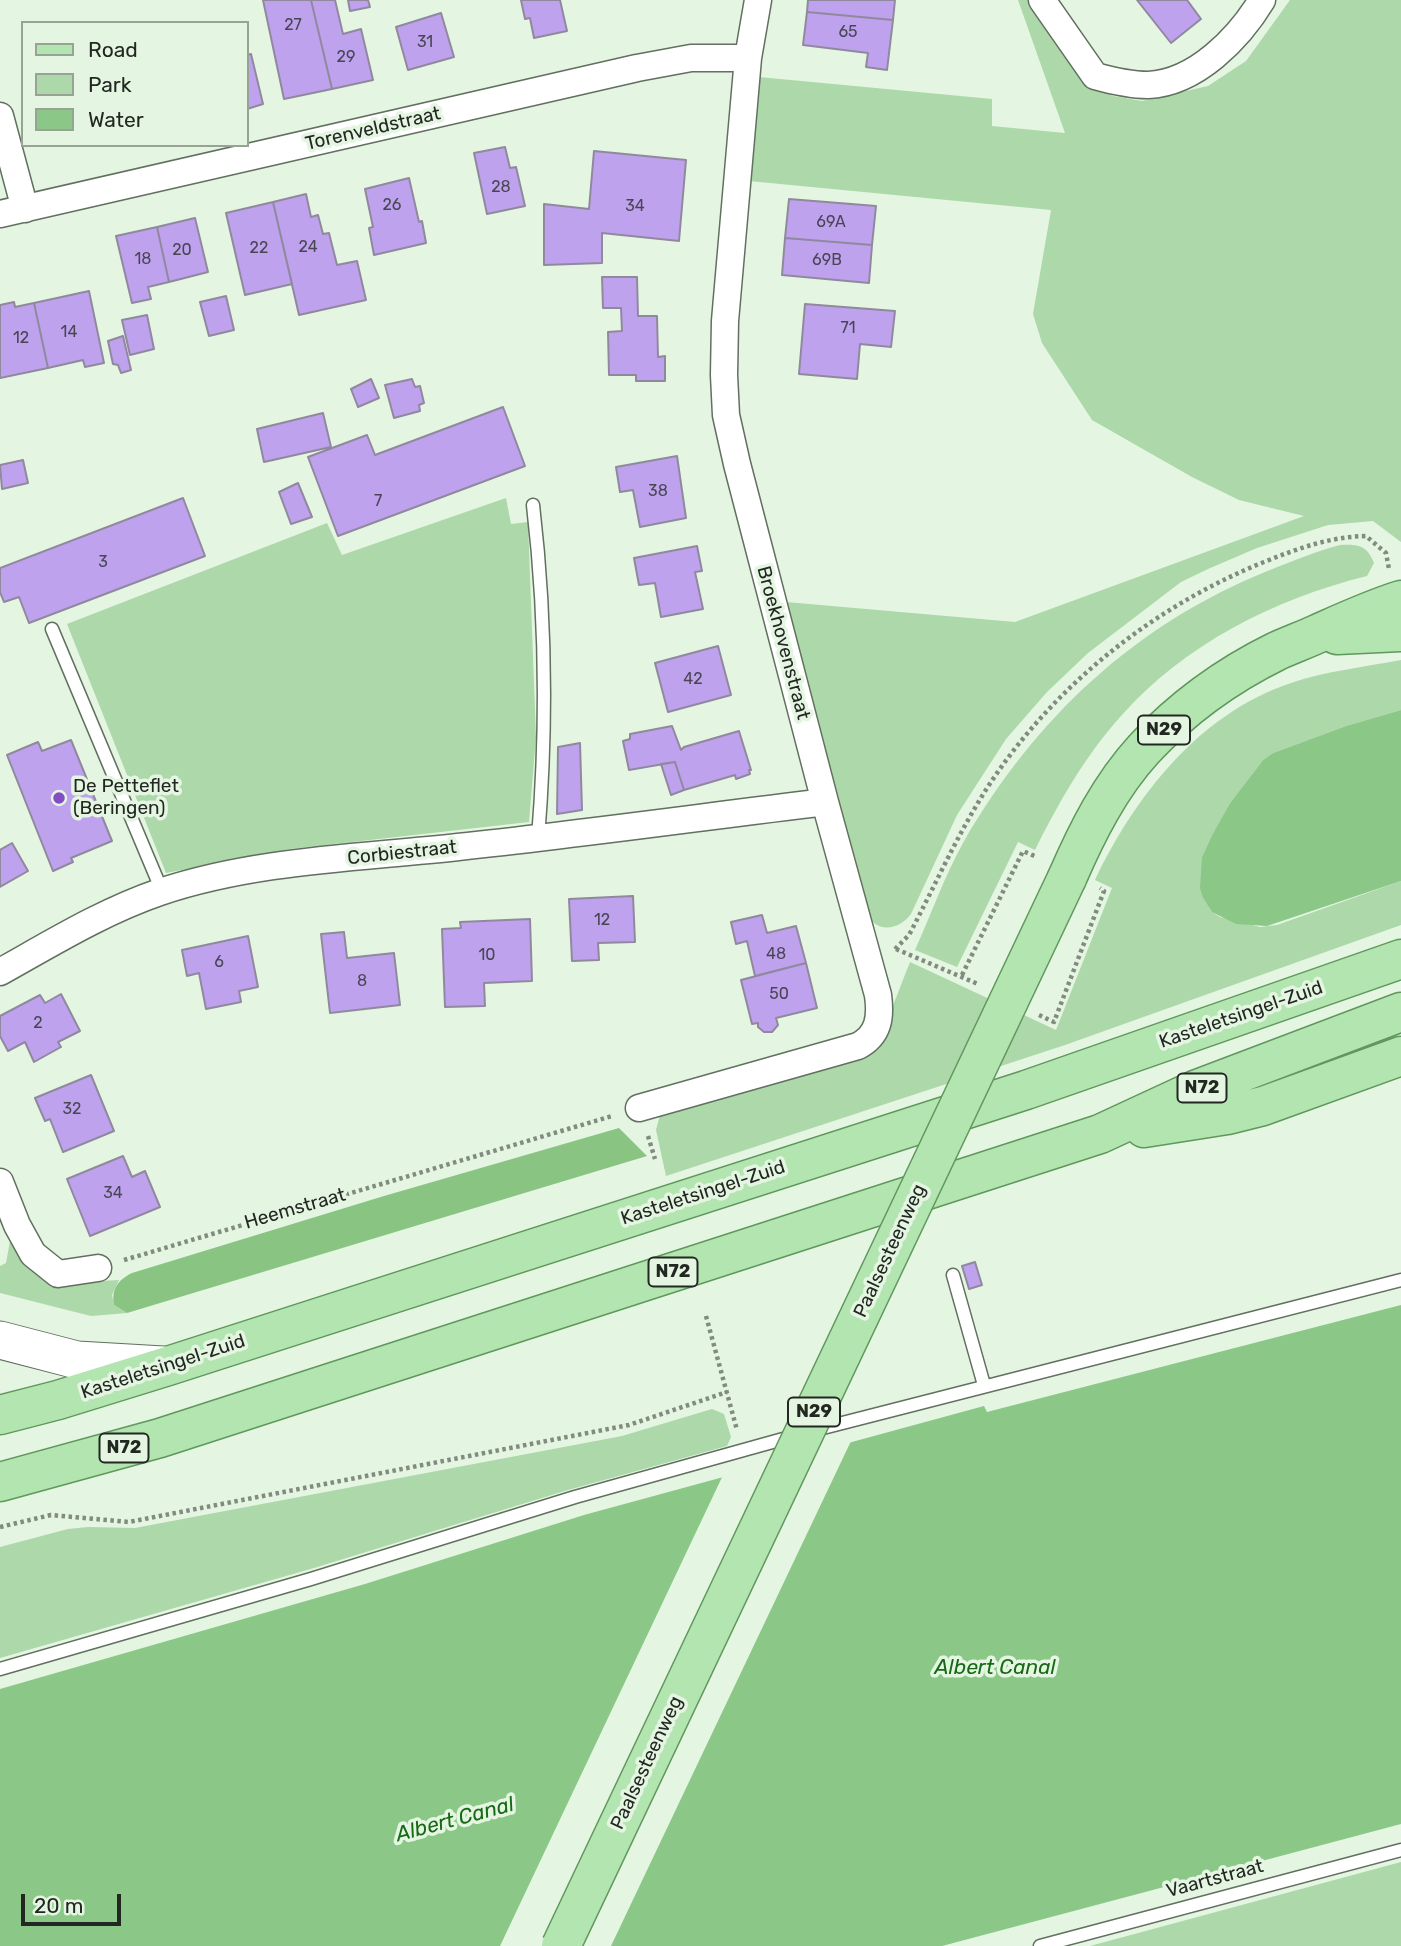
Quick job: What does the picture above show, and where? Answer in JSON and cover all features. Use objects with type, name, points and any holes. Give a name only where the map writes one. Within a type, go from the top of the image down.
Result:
[{"type":"main road","name":"Paalsesteenweg","points":[[561,1946],[1054,868],[1089,828],[1143,750],[1182,713],[1227,679],[1277,651],[1359,615],[1401,600]]},
{"type":"main road","name":"Paalsesteenweg","points":[[1314,636],[1401,632]]},
{"type":"main road","name":"Kasteletsingel-Zuid","points":[[0,1415],[168,1366],[1026,1090],[1401,959]]},
{"type":"main road","name":"N72","points":[[0,1482],[160,1438],[1100,1135],[1195,1090],[1401,1012]]},
{"type":"main road","points":[[1100,1135],[1227,1115],[1263,1106],[1401,1056]]},
{"type":"street","name":"Broekhovenstraat","points":[[639,1108],[848,1049],[864,1042],[874,1033],[880,1017],[878,995],[825,802],[726,415],[725,321],[748,58],[758,0]]},
{"type":"street","points":[[1042,0],[1095,76],[1126,84],[1151,85],[1186,76],[1217,52],[1250,20],[1262,0]]},
{"type":"street","name":"Torenveldstraat","points":[[12,212],[637,68],[691,58],[748,58]]},
{"type":"street","points":[[0,117],[12,212]]},
{"type":"street","name":"Corbiestraat","points":[[0,972],[116,909],[162,891],[222,876],[278,866],[538,838],[825,802]]},
{"type":"street","points":[[0,1182],[17,1225],[33,1254],[58,1274],[98,1268]]},
{"type":"street","points":[[0,1340],[77,1360],[168,1366]]},
{"type":"lane","points":[[533,505],[543,644],[543,780],[538,838]]},
{"type":"lane","points":[[52,629],[162,891]]},
{"type":"lane","points":[[953,1275],[984,1385]]},
{"type":"lane","points":[[0,1669],[743,1449],[1401,1280]]},
{"type":"lane","name":"Vaartstraat","points":[[1040,1946],[1401,1850]]},
{"type":"path","points":[[962,975],[1023,851],[1054,868]]},
{"type":"path","points":[[1060,1006],[1100,900]]},
{"type":"path","name":"Heemstraat","points":[[98,1268],[639,1108]]},
{"type":"path","points":[[706,1316],[743,1449]]},
{"type":"path","points":[[0,1527],[51,1515],[129,1522],[629,1425],[727,1392]]},
{"type":"green space","points":[[1018,0],[1036,0],[1089,84],[1113,96],[1142,101],[1208,86],[1246,61],[1290,0],[1401,0],[1401,542],[1373,521],[1328,525],[1257,548],[1181,582],[1088,653],[1047,692],[1006,739],[957,815],[911,914],[900,924],[888,928],[876,925],[867,914],[786,602],[1015,622],[1304,516],[1239,500],[1192,477],[1092,420],[1042,343],[1033,314],[1051,210],[749,181],[759,77],[992,99],[992,126],[1065,133]]},
{"type":"green space","points":[[506,498],[511,524],[528,522],[536,737],[529,822],[290,849],[166,873],[67,624],[327,523],[342,555]]},
{"type":"green space","points":[[1340,545],[1357,546],[1368,552],[1374,563],[1367,576],[1298,597],[1233,628],[1173,667],[1121,716],[1074,780],[1035,850],[1018,842],[957,967],[915,950],[956,856],[991,798],[1022,755],[1056,716],[1093,680],[1133,647],[1175,618],[1221,592],[1287,563]]},
{"type":"green space","points":[[1401,660],[1401,710],[1346,726],[1273,753],[1263,760],[1230,803],[1202,857],[1203,898],[1212,912],[1220,917],[1260,927],[1277,925],[1401,881],[1401,925],[1065,1045],[666,1176],[656,1130],[661,1111],[878,1050],[886,1039],[892,1008],[910,962],[1056,1030],[1112,888],[1095,880],[1130,818],[1174,761],[1200,736],[1258,697],[1318,675]]},
{"type":"green space","points":[[10,1241],[30,1268],[82,1282],[119,1280],[112,1295],[114,1305],[127,1313],[91,1316],[0,1293],[0,1266],[6,1263]]},
{"type":"green space","points":[[712,1409],[724,1414],[731,1437],[727,1446],[568,1490],[314,1568],[0,1658],[0,1547],[68,1529],[135,1528],[622,1436]]},
{"type":"green space","points":[[1401,1862],[1401,1946],[1090,1946]]},
{"type":"shaded area","points":[[619,1128],[647,1156],[127,1313],[114,1305],[117,1286],[132,1273]]},
{"type":"water","points":[[1401,710],[1401,881],[1267,926],[1236,924],[1212,912],[1200,888],[1202,857],[1230,803],[1263,760],[1273,753],[1346,726]]},
{"type":"water","name":"Albert Canal","points":[[1401,1305],[1401,1824],[942,1946],[0,1946],[0,1689],[365,1584],[584,1515],[984,1406],[987,1412]]},
{"type":"pier","points":[[852,1439],[611,1946],[500,1946],[724,1473]]},
{"type":"building","points":[[263,0],[311,0],[332,89],[284,99]]},
{"type":"building","points":[[311,0],[335,0],[343,34],[361,29],[373,80],[332,89]]},
{"type":"building","points":[[348,0],[368,0],[370,7],[350,11]]},
{"type":"building","points":[[521,0],[560,0],[567,31],[534,38],[530,18],[525,19]]},
{"type":"building","points":[[808,0],[895,0],[893,20],[807,12]]},
{"type":"building","points":[[1137,0],[1187,0],[1201,19],[1171,43]]},
{"type":"building","points":[[807,12],[893,20],[887,70],[866,67],[868,53],[803,45]]},
{"type":"building","points":[[441,13],[454,57],[408,70],[396,27]]},
{"type":"building","points":[[251,54],[263,104],[248,109],[248,55]]},
{"type":"building","points":[[505,147],[510,168],[516,167],[525,206],[487,214],[474,153]]},
{"type":"building","points":[[594,151],[686,160],[679,241],[602,233],[602,263],[544,265],[544,204],[589,209]]},
{"type":"building","points":[[409,178],[426,243],[374,255],[369,228],[373,227],[365,189]]},
{"type":"building","points":[[306,194],[311,217],[318,215],[323,234],[329,233],[337,265],[357,261],[366,300],[299,315],[273,202]]},
{"type":"building","points":[[789,199],[876,206],[872,245],[785,238]]},
{"type":"building","points":[[273,202],[292,284],[245,295],[226,213]]},
{"type":"building","points":[[195,218],[208,272],[169,282],[157,227]]},
{"type":"building","points":[[157,227],[169,282],[148,287],[151,299],[132,303],[116,236]]},
{"type":"building","points":[[785,238],[872,245],[869,283],[782,275]]},
{"type":"building","points":[[602,277],[637,277],[638,316],[657,316],[658,357],[665,356],[665,381],[636,381],[636,375],[609,375],[608,332],[622,331],[621,308],[603,308]]},
{"type":"building","points":[[89,291],[104,363],[85,367],[83,360],[48,368],[34,303]]},
{"type":"building","points":[[226,296],[234,330],[209,336],[200,302]]},
{"type":"building","points":[[14,302],[15,307],[34,303],[48,368],[0,378],[0,305]]},
{"type":"building","points":[[805,304],[895,311],[891,347],[860,344],[857,379],[799,374]]},
{"type":"building","points":[[147,315],[154,349],[130,355],[122,320]]},
{"type":"building","points":[[123,336],[131,370],[121,373],[118,365],[113,364],[108,341]]},
{"type":"building","points":[[371,379],[379,398],[358,407],[351,389]]},
{"type":"building","points":[[412,379],[415,387],[420,386],[424,403],[419,405],[420,411],[394,418],[385,385]]},
{"type":"building","points":[[503,407],[525,466],[338,536],[308,457],[367,435],[375,455]]},
{"type":"building","points":[[323,413],[331,447],[264,462],[257,429]]},
{"type":"building","points":[[677,456],[686,518],[640,527],[633,490],[620,492],[616,467]]},
{"type":"building","points":[[23,460],[28,483],[2,489],[0,465]]},
{"type":"building","points":[[298,483],[312,517],[291,524],[279,492]]},
{"type":"building","points":[[183,498],[205,556],[29,623],[19,597],[4,602],[0,592],[0,568]]},
{"type":"building","points":[[697,546],[702,571],[695,572],[703,609],[661,617],[655,583],[639,585],[634,558]]},
{"type":"building","points":[[718,646],[731,695],[668,712],[655,663]]},
{"type":"building","points":[[672,726],[681,750],[739,731],[750,774],[736,779],[735,775],[684,790],[675,762],[629,770],[623,741],[630,739],[630,734]]},
{"type":"building","name":"De Petteflet (Beringen)","points":[[71,740],[112,841],[71,858],[73,862],[53,871],[7,755],[38,742],[42,751]]},
{"type":"building","points":[[580,743],[582,810],[557,814],[558,747]]},
{"type":"building","points":[[675,762],[684,790],[671,795],[661,764]]},
{"type":"building","points":[[12,843],[28,871],[0,887],[0,850]]},
{"type":"building","points":[[633,896],[635,942],[598,943],[599,960],[572,961],[569,899]]},
{"type":"building","points":[[762,915],[767,933],[796,926],[806,963],[755,976],[747,941],[736,944],[731,922]]},
{"type":"building","points":[[530,919],[532,981],[484,983],[485,1006],[445,1007],[442,929],[461,928],[460,922]]},
{"type":"building","points":[[344,932],[347,958],[394,953],[400,1005],[330,1013],[321,934]]},
{"type":"building","points":[[248,936],[258,987],[239,991],[241,1002],[206,1009],[199,973],[187,976],[182,950]]},
{"type":"building","points":[[806,963],[817,1008],[776,1018],[778,1025],[772,1032],[764,1032],[758,1027],[758,1023],[752,1024],[741,980]]},
{"type":"building","points":[[61,994],[80,1031],[58,1042],[61,1047],[34,1062],[25,1042],[8,1051],[0,1036],[0,1016],[40,995],[45,1003]]},
{"type":"building","points":[[91,1075],[114,1131],[63,1152],[50,1119],[45,1121],[35,1098]]},
{"type":"building","points":[[123,1156],[132,1177],[145,1171],[160,1207],[90,1236],[67,1179]]},
{"type":"building","points":[[975,1262],[982,1285],[969,1289],[962,1266]]},
{"type":"place","name":"De Petteflet (Beringen)","points":[[59,798]]}]
